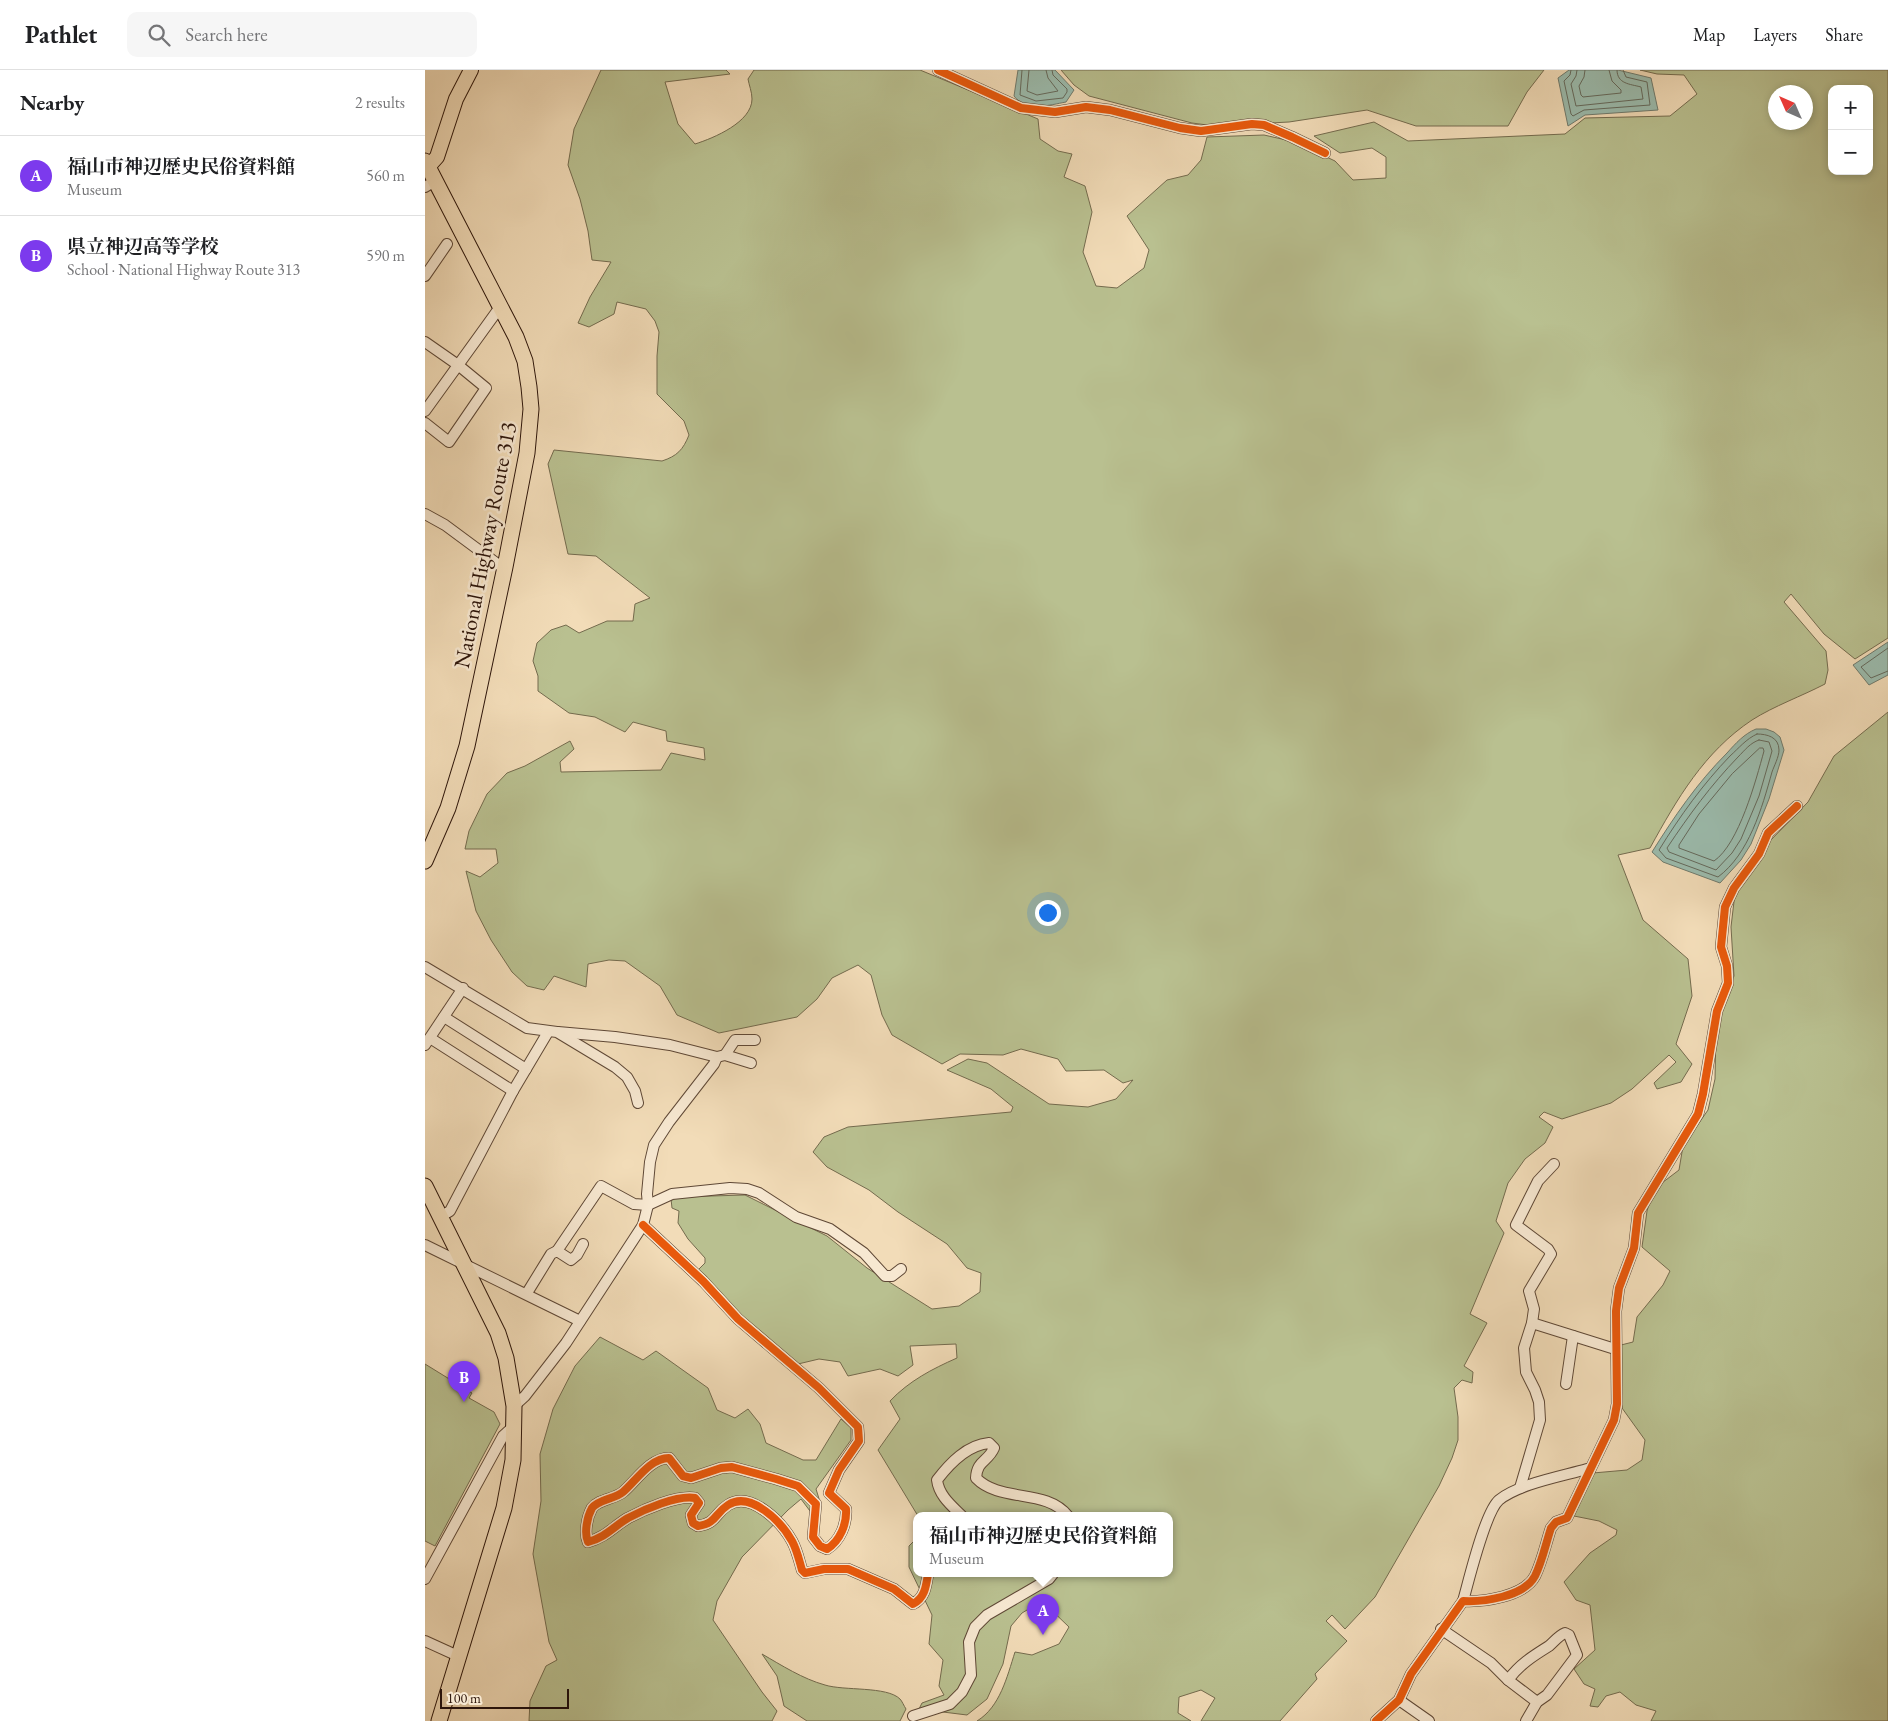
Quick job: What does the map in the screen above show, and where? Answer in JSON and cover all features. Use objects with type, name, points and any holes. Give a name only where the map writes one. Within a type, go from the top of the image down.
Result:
[{"type":"highway","name":"National Highway Route 313","points":[[425,861],[448,808],[464,754],[505,568],[527,453],[531,409],[525,361],[508,321],[430,184],[427,164]]},
{"type":"highway","points":[[425,1186],[498,1333],[507,1366],[514,1406],[515,1425],[513,1460],[504,1508],[439,1721]]},
{"type":"main road","points":[[427,164],[437,156],[456,99],[471,70]]},
{"type":"street","points":[[938,70],[1021,108],[1055,112],[1087,107],[1110,110],[1180,128],[1201,131],[1252,124],[1264,125],[1325,153]]},
{"type":"street","points":[[428,274],[447,244]]},
{"type":"street","points":[[425,411],[500,307]]},
{"type":"street","points":[[425,423],[449,442],[486,388],[458,365],[426,344]]},
{"type":"street","points":[[425,514],[445,525],[505,568]]},
{"type":"street","points":[[1463,1601],[1481,1602],[1507,1595],[1528,1585],[1534,1577],[1551,1528],[1555,1522],[1567,1518],[1614,1420],[1617,1404],[1615,1349],[1619,1288],[1634,1248],[1638,1214],[1697,1114],[1703,1094],[1717,1011],[1728,983],[1727,966],[1721,947],[1725,907],[1734,888],[1759,854],[1768,833],[1797,806]]},
{"type":"street","points":[[425,967],[527,1028],[670,1045],[751,1063]]},
{"type":"street","points":[[463,988],[427,1041],[513,1091]]},
{"type":"street","points":[[444,1017],[526,1069]]},
{"type":"street","points":[[440,1217],[450,1211],[513,1091],[526,1069],[553,1032]]},
{"type":"street","points":[[553,1032],[615,1067],[627,1077],[635,1092],[638,1103]]},
{"type":"street","points":[[514,1406],[531,1389],[567,1343],[643,1225],[648,1205],[647,1194],[650,1162],[654,1145],[669,1122],[735,1040],[755,1040]]},
{"type":"street","points":[[1521,1488],[1539,1420],[1539,1402],[1526,1372],[1524,1348],[1532,1323],[1534,1309],[1529,1291],[1551,1254],[1516,1225],[1538,1181],[1554,1164]]},
{"type":"street","points":[[527,1293],[551,1254],[557,1251],[601,1186],[634,1204],[648,1205],[672,1194],[730,1188],[747,1189],[759,1193],[796,1217],[830,1229],[863,1253],[885,1276],[892,1276],[901,1269]]},
{"type":"street","points":[[643,1225],[703,1281],[738,1319],[819,1388],[858,1427],[859,1441],[839,1470],[829,1493],[846,1509],[846,1518],[841,1534],[833,1545],[827,1549],[813,1538],[816,1504],[798,1486],[732,1467],[721,1468],[691,1478],[683,1476],[669,1458],[662,1458],[644,1471],[621,1494],[594,1506],[589,1514],[585,1536],[588,1542],[610,1532],[627,1518],[661,1504],[686,1497],[695,1498],[699,1503],[691,1515],[693,1522],[697,1526],[709,1524],[729,1504],[741,1502],[759,1505],[777,1522],[791,1540],[802,1570],[805,1573],[823,1569],[848,1569],[894,1589],[913,1604],[919,1601],[924,1593],[927,1577]]},
{"type":"street","points":[[425,1244],[581,1321]]},
{"type":"street","points":[[557,1251],[571,1260],[577,1256],[583,1244]]},
{"type":"street","points":[[1532,1323],[1615,1349]]},
{"type":"street","points":[[1566,1384],[1573,1336]]},
{"type":"street","points":[[425,1579],[503,1436],[515,1425]]},
{"type":"street","points":[[958,1512],[945,1499],[937,1480],[959,1456],[980,1444],[989,1444],[994,1448],[977,1468],[976,1478],[981,1483],[990,1488],[1050,1503],[1065,1512]]},
{"type":"street","points":[[1376,1721],[1399,1700],[1411,1674],[1441,1629],[1463,1601],[1491,1512],[1502,1498],[1521,1488],[1587,1469],[1590,1470]]},
{"type":"street","points":[[913,1716],[950,1704],[962,1692],[971,1676],[969,1642],[975,1627],[987,1615],[1051,1577]]},
{"type":"street","points":[[1441,1629],[1491,1663],[1508,1680],[1537,1702]]},
{"type":"street","points":[[1508,1680],[1529,1658],[1550,1645],[1560,1635],[1565,1633],[1569,1635],[1577,1655],[1547,1695],[1537,1702],[1526,1721]]},
{"type":"street","points":[[425,1641],[458,1656]]},
{"type":"street","points":[[1399,1700],[1429,1721]]},
{"type":"green space","points":[[601,70],[726,70],[730,74],[665,82],[678,124],[695,144],[731,128],[746,115],[752,99],[748,79],[754,70],[920,70],[1038,119],[1040,139],[1058,151],[1072,154],[1064,177],[1085,186],[1092,212],[1083,252],[1096,286],[1117,288],[1144,268],[1149,250],[1127,216],[1167,180],[1188,175],[1201,160],[1207,137],[1264,135],[1295,142],[1335,161],[1353,180],[1386,178],[1386,157],[1372,148],[1340,153],[1314,136],[1374,122],[1408,141],[1565,134],[1585,118],[1670,116],[1697,94],[1684,75],[1657,74],[1640,70],[1888,70],[1888,638],[1855,659],[1824,634],[1791,594],[1784,602],[1826,651],[1828,670],[1825,684],[1761,715],[1735,733],[1706,762],[1681,794],[1650,848],[1618,855],[1643,920],[1688,959],[1692,996],[1676,1044],[1692,1064],[1681,1082],[1657,1089],[1654,1083],[1676,1062],[1669,1055],[1632,1089],[1611,1103],[1562,1119],[1544,1112],[1539,1117],[1553,1127],[1545,1143],[1525,1159],[1508,1183],[1496,1221],[1504,1233],[1470,1314],[1487,1323],[1464,1366],[1473,1372],[1472,1383],[1462,1380],[1454,1388],[1458,1417],[1458,1440],[1452,1458],[1439,1486],[1375,1597],[1345,1629],[1332,1615],[1326,1621],[1347,1641],[1315,1674],[1317,1679],[1280,1721],[1201,1721],[1215,1698],[1201,1690],[1179,1697],[1178,1713],[1191,1721],[977,1721],[992,1708],[1002,1691],[1015,1652],[1032,1655],[1059,1644],[1069,1627],[1042,1601],[1022,1613],[1011,1626],[1003,1664],[987,1699],[967,1715],[919,1709],[922,1703],[944,1695],[939,1686],[943,1660],[929,1644],[932,1615],[914,1577],[1173,1577],[1173,1512],[916,1512],[878,1450],[900,1419],[890,1401],[921,1376],[957,1358],[956,1344],[910,1346],[913,1365],[898,1376],[880,1369],[848,1376],[840,1362],[819,1359],[798,1364],[747,1322],[698,1270],[705,1263],[705,1258],[688,1239],[678,1223],[679,1211],[672,1208],[671,1199],[677,1197],[745,1195],[827,1236],[867,1268],[932,1309],[959,1306],[980,1292],[981,1273],[967,1268],[947,1244],[898,1212],[869,1190],[827,1167],[813,1152],[824,1137],[848,1127],[1011,1112],[1013,1107],[991,1089],[947,1070],[968,1059],[987,1063],[1049,1104],[1088,1107],[1116,1099],[1133,1080],[1123,1083],[1104,1070],[1066,1071],[1058,1059],[1021,1049],[1003,1055],[960,1054],[942,1064],[892,1035],[882,1015],[871,975],[858,965],[832,978],[817,999],[797,1017],[719,1033],[677,1015],[660,986],[625,961],[609,960],[588,964],[586,987],[554,976],[544,990],[527,986],[512,972],[491,940],[476,911],[466,871],[480,877],[498,863],[496,849],[465,849],[469,831],[487,794],[507,773],[525,766],[570,741],[574,749],[560,762],[561,772],[661,770],[671,753],[705,760],[704,748],[667,741],[666,731],[633,722],[625,732],[595,717],[569,713],[538,691],[538,676],[533,661],[537,643],[551,630],[566,625],[579,633],[607,621],[633,621],[635,604],[650,598],[596,556],[568,554],[548,464],[554,450],[662,461],[679,452],[689,435],[684,421],[657,394],[659,332],[655,321],[646,309],[617,302],[614,314],[589,327],[578,323],[590,297],[611,262],[592,260],[588,231],[580,199],[568,165],[574,129]]},
{"type":"green space","points":[[1061,70],[1544,70],[1527,92],[1508,126],[1416,126],[1367,110],[1289,122],[1215,126],[1192,123],[1089,96],[1074,85]]},
{"type":"green space","points":[[1888,712],[1888,1721],[1651,1721],[1656,1711],[1636,1705],[1620,1692],[1606,1696],[1598,1707],[1590,1706],[1595,1689],[1584,1684],[1574,1669],[1595,1650],[1590,1605],[1576,1600],[1564,1582],[1590,1553],[1616,1535],[1617,1530],[1599,1521],[1574,1516],[1593,1473],[1627,1470],[1642,1460],[1645,1440],[1622,1408],[1617,1346],[1633,1342],[1637,1317],[1663,1285],[1670,1271],[1642,1247],[1647,1211],[1654,1189],[1679,1170],[1683,1146],[1708,1110],[1715,1079],[1716,1029],[1722,1003],[1734,976],[1731,927],[1735,893],[1770,841],[1808,802],[1834,756]]},
{"type":"green space","points":[[600,1337],[643,1360],[656,1351],[708,1388],[717,1410],[735,1418],[748,1409],[760,1424],[766,1443],[803,1460],[816,1460],[841,1419],[851,1428],[851,1440],[816,1489],[820,1502],[819,1523],[801,1499],[742,1557],[717,1601],[713,1620],[777,1711],[772,1721],[529,1721],[530,1701],[546,1666],[557,1660],[549,1642],[533,1554],[541,1501],[540,1454],[553,1409],[575,1366]]},
{"type":"green space","points":[[425,1364],[472,1393],[469,1398],[494,1412],[500,1424],[435,1546],[425,1541]]},
{"type":"green space","points":[[913,1542],[913,1575],[909,1567],[909,1546]]},
{"type":"green space","points":[[762,1654],[800,1675],[825,1685],[876,1690],[894,1695],[900,1699],[906,1709],[900,1721],[807,1721],[784,1706],[777,1676]]},
{"type":"water","points":[[1018,70],[1055,70],[1074,90],[1066,102],[1039,106],[1025,104],[1014,96]]},
{"type":"water","points":[[1569,70],[1618,70],[1651,78],[1658,110],[1585,115],[1568,126],[1558,78]]},
{"type":"water","points":[[1888,642],[1888,675],[1869,685],[1853,665]]},
{"type":"water","points":[[1756,729],[1766,729],[1774,732],[1780,737],[1784,750],[1769,799],[1751,844],[1741,860],[1720,883],[1663,862],[1652,852],[1677,813],[1716,764],[1740,739]]},
{"type":"cycle path","points":[[938,70],[1021,108],[1055,112],[1086,107],[1110,110],[1180,128],[1201,131],[1252,124],[1264,125],[1325,153]]},
{"type":"cycle path","points":[[1376,1721],[1399,1700],[1411,1674],[1463,1601],[1502,1597],[1522,1589],[1530,1583],[1542,1559],[1551,1528],[1556,1522],[1567,1518],[1614,1420],[1617,1404],[1616,1311],[1619,1288],[1634,1248],[1638,1213],[1698,1114],[1717,1011],[1728,983],[1727,966],[1721,947],[1725,907],[1734,888],[1759,854],[1768,833],[1797,806]]},
{"type":"cycle path","points":[[643,1225],[703,1281],[738,1319],[819,1388],[858,1427],[859,1441],[839,1470],[829,1493],[846,1509],[842,1532],[832,1546],[827,1549],[820,1546],[813,1537],[816,1504],[798,1486],[732,1467],[721,1468],[691,1478],[683,1476],[669,1458],[656,1462],[623,1492],[592,1508],[587,1525],[586,1534],[588,1542],[605,1535],[635,1514],[670,1501],[695,1498],[699,1503],[691,1515],[693,1523],[698,1526],[709,1523],[728,1505],[746,1502],[756,1505],[765,1511],[781,1526],[794,1544],[802,1570],[805,1573],[824,1569],[848,1569],[894,1589],[913,1604],[922,1595],[928,1577]]},
{"type":"place","name":"県立神辺高等学校","points":[[464,1402]]},
{"type":"place","name":"福山市神辺歴史民俗資料館","points":[[1043,1635]]}]
